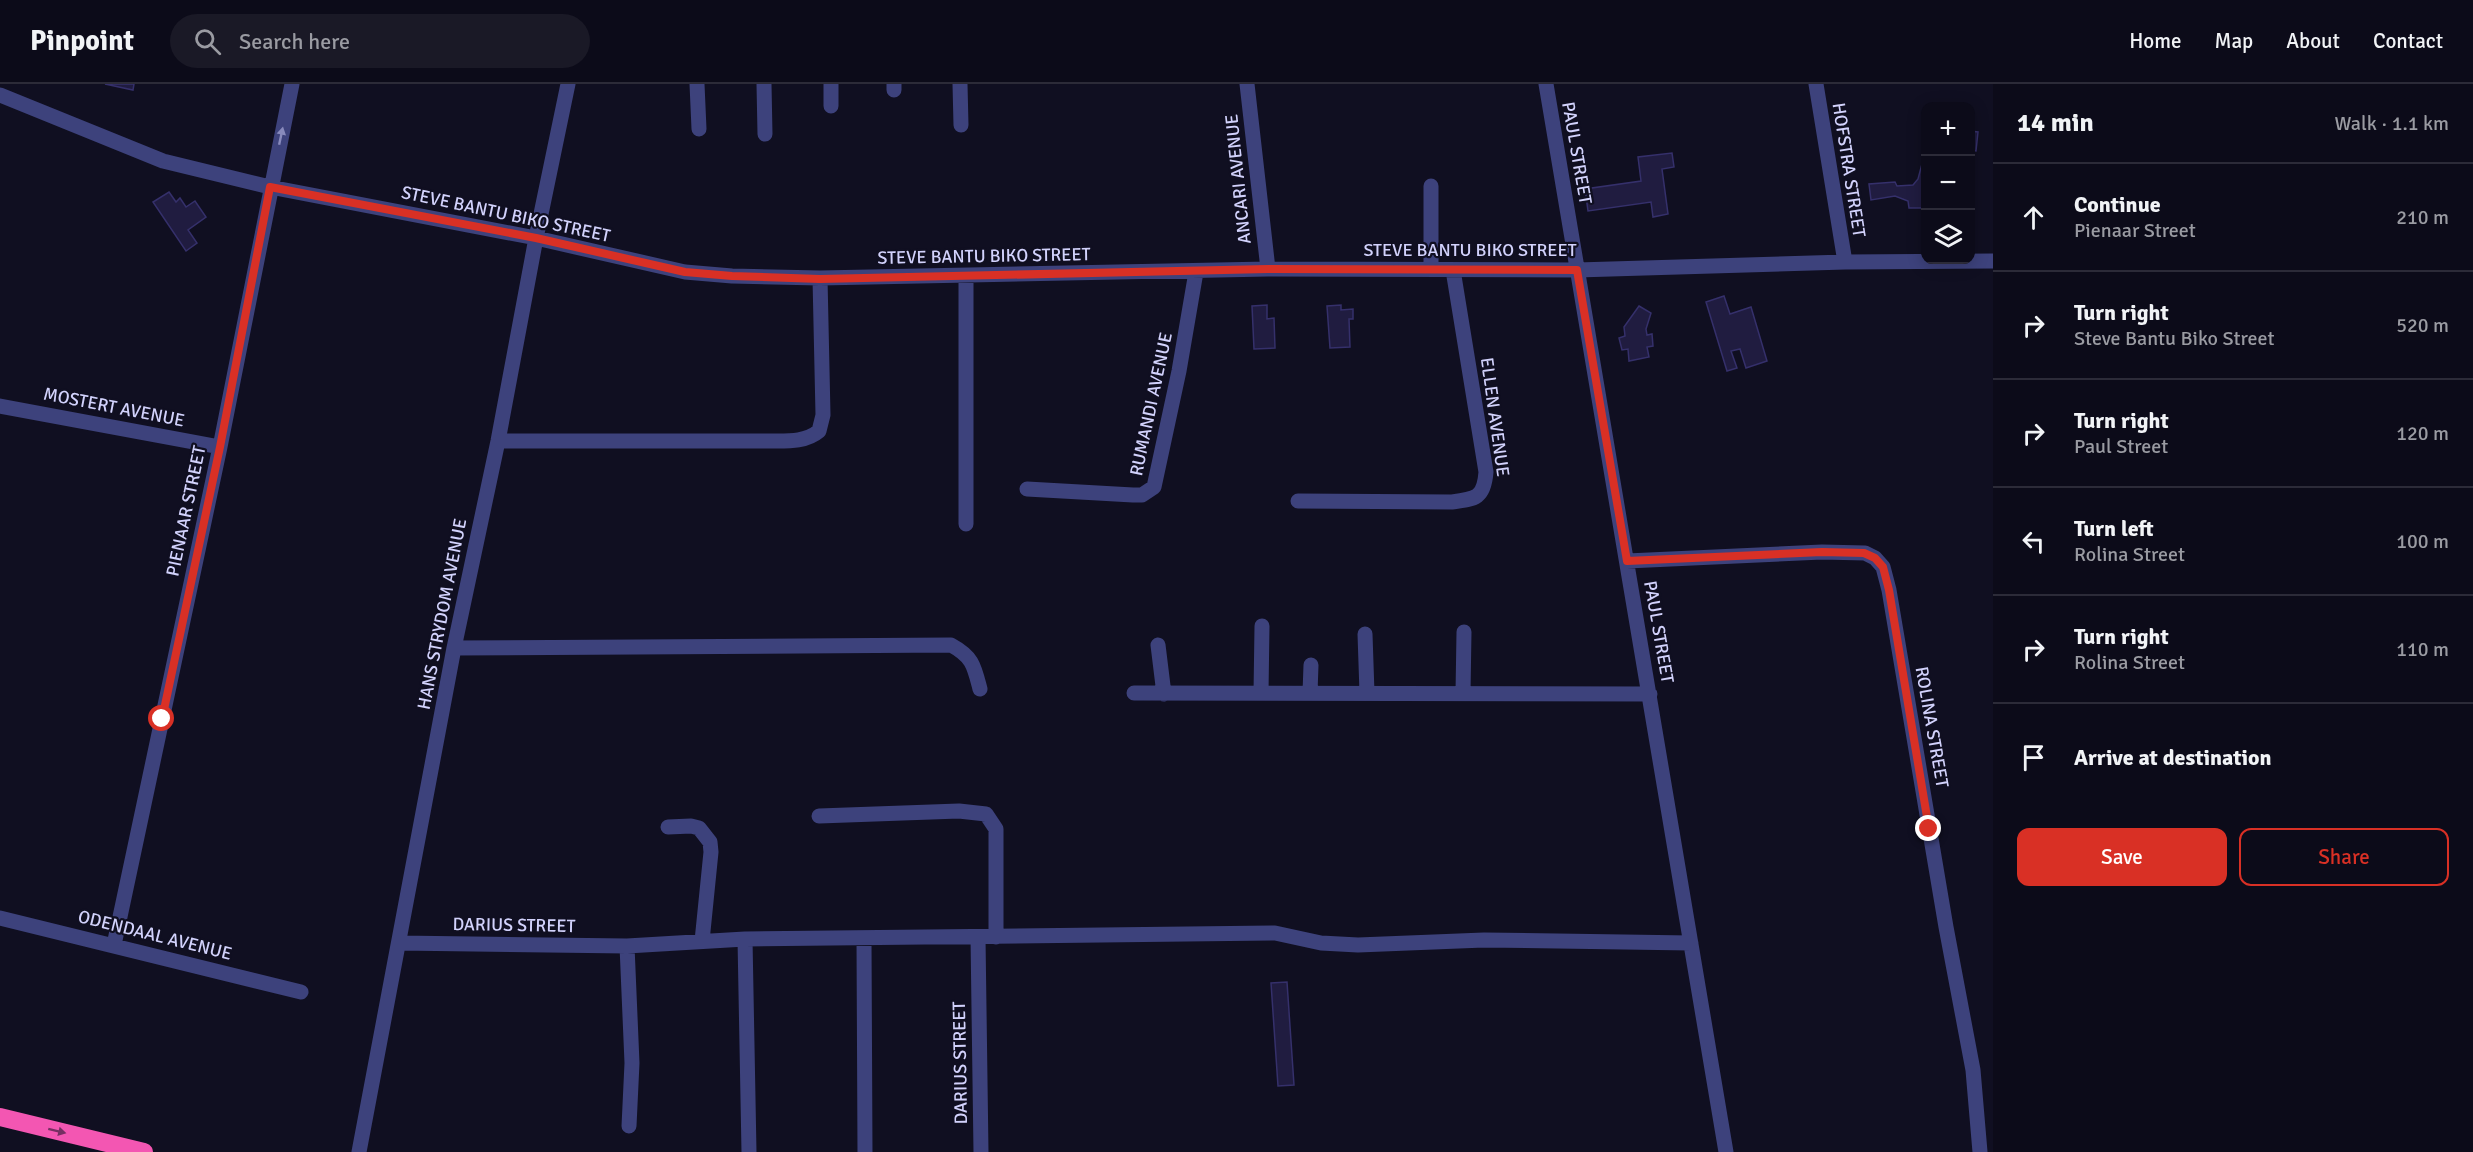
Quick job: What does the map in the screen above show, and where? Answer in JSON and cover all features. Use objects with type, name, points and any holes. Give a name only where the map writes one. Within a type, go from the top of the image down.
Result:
[{"type":"highway","points":[[0,1117],[144,1152]]},
{"type":"street","points":[[0,95],[2,84]]},
{"type":"street","name":"PIENAAR STREET","points":[[114,945],[220,447],[292,84]]},
{"type":"street","name":"HANS STRYDOM AVENUE","points":[[359,1152],[454,648],[498,441],[568,84]]},
{"type":"street","points":[[697,84],[699,129]]},
{"type":"street","points":[[764,84],[765,134]]},
{"type":"street","points":[[831,84],[831,106]]},
{"type":"street","points":[[960,84],[961,125]]},
{"type":"street","name":"ANCARI AVENUE","points":[[1247,84],[1268,269]]},
{"type":"street","name":"PAUL STREET","points":[[1546,84],[1726,1152]]},
{"type":"street","name":"HOFSTRA STREET","points":[[1815,84],[1845,262]]},
{"type":"street","name":"STEVE BANTU BIKO STREET","points":[[0,95],[163,161],[270,187],[536,238],[685,272],[732,276],[820,279],[1268,269],[1577,270],[1845,262],[1993,261]]},
{"type":"street","points":[[1431,186],[1431,269]]},
{"type":"street","name":"ELLEN AVENUE","points":[[1298,501],[1452,502],[1466,500],[1480,494],[1485,488],[1486,472],[1453,270]]},
{"type":"street","name":"RUMANDI AVENUE","points":[[1027,489],[1142,495],[1154,487],[1179,371],[1196,272]]},
{"type":"street","points":[[966,277],[966,524]]},
{"type":"street","points":[[498,441],[772,441],[811,437],[819,431],[823,415],[820,279]]},
{"type":"street","name":"MOSTERT AVENUE","points":[[0,406],[220,447]]},
{"type":"street","name":"ROLINA STREET","points":[[1627,561],[1831,552],[1864,553],[1875,558],[1883,567],[1889,590],[1946,927],[1973,1070],[1980,1152]]},
{"type":"street","points":[[1261,693],[1262,626]]},
{"type":"street","points":[[1463,693],[1464,632]]},
{"type":"street","points":[[1365,634],[1367,693]]},
{"type":"street","points":[[454,648],[951,645],[962,651],[973,662],[980,689]]},
{"type":"street","points":[[1158,645],[1164,693]]},
{"type":"street","points":[[1310,693],[1311,665]]},
{"type":"street","points":[[1134,693],[1650,694]]},
{"type":"street","points":[[819,816],[959,811],[986,814],[996,829],[996,937]]},
{"type":"street","points":[[668,827],[699,828],[710,842],[711,852],[702,941]]},
{"type":"street","name":"ODENDAAL AVENUE","points":[[0,918],[301,992]]},
{"type":"street","name":"DARIUS STREET","points":[[399,943],[627,946],[745,939],[1275,933],[1322,942],[1358,945],[1484,940],[1691,943]]},
{"type":"street","name":"DARIUS STREET","points":[[978,937],[981,1152]]},
{"type":"street","points":[[745,939],[749,1152]]},
{"type":"street","points":[[864,939],[865,1152]]},
{"type":"street","points":[[627,946],[632,1063],[629,1126]]},
{"type":"building","points":[[105,84],[134,84],[133,90]]},
{"type":"building","points":[[1975,132],[1978,132],[1975,151]]},
{"type":"building","points":[[1672,153],[1674,167],[1662,169],[1668,214],[1653,217],[1651,202],[1588,211],[1585,189],[1641,181],[1638,157]]},
{"type":"building","points":[[1921,168],[1921,208],[1909,208],[1908,201],[1895,196],[1871,200],[1869,184],[1895,182],[1897,186],[1913,185],[1918,179]]},
{"type":"building","points":[[169,192],[176,202],[180,198],[186,207],[195,201],[206,217],[188,230],[197,243],[186,251],[153,202]]},
{"type":"building","points":[[1724,296],[1730,314],[1751,307],[1767,361],[1746,368],[1740,349],[1731,351],[1737,368],[1727,371],[1706,302]]},
{"type":"building","points":[[1267,305],[1267,319],[1274,318],[1275,348],[1254,349],[1252,306]]},
{"type":"building","points":[[1341,305],[1341,310],[1353,309],[1353,319],[1349,319],[1350,347],[1330,348],[1327,306]]},
{"type":"building","points":[[1639,306],[1651,313],[1646,329],[1647,335],[1652,334],[1653,346],[1647,347],[1649,357],[1629,361],[1628,349],[1622,350],[1619,338],[1625,336],[1624,327]]},
{"type":"building","points":[[1287,982],[1294,1085],[1278,1086],[1271,983]]},
{"type":"route","points":[[162,719],[220,447],[270,187],[536,238],[685,272],[732,276],[820,279],[1268,269],[1577,270],[1627,561],[1822,552],[1864,553],[1875,558],[1883,567],[1889,590],[1929,829]]}]
